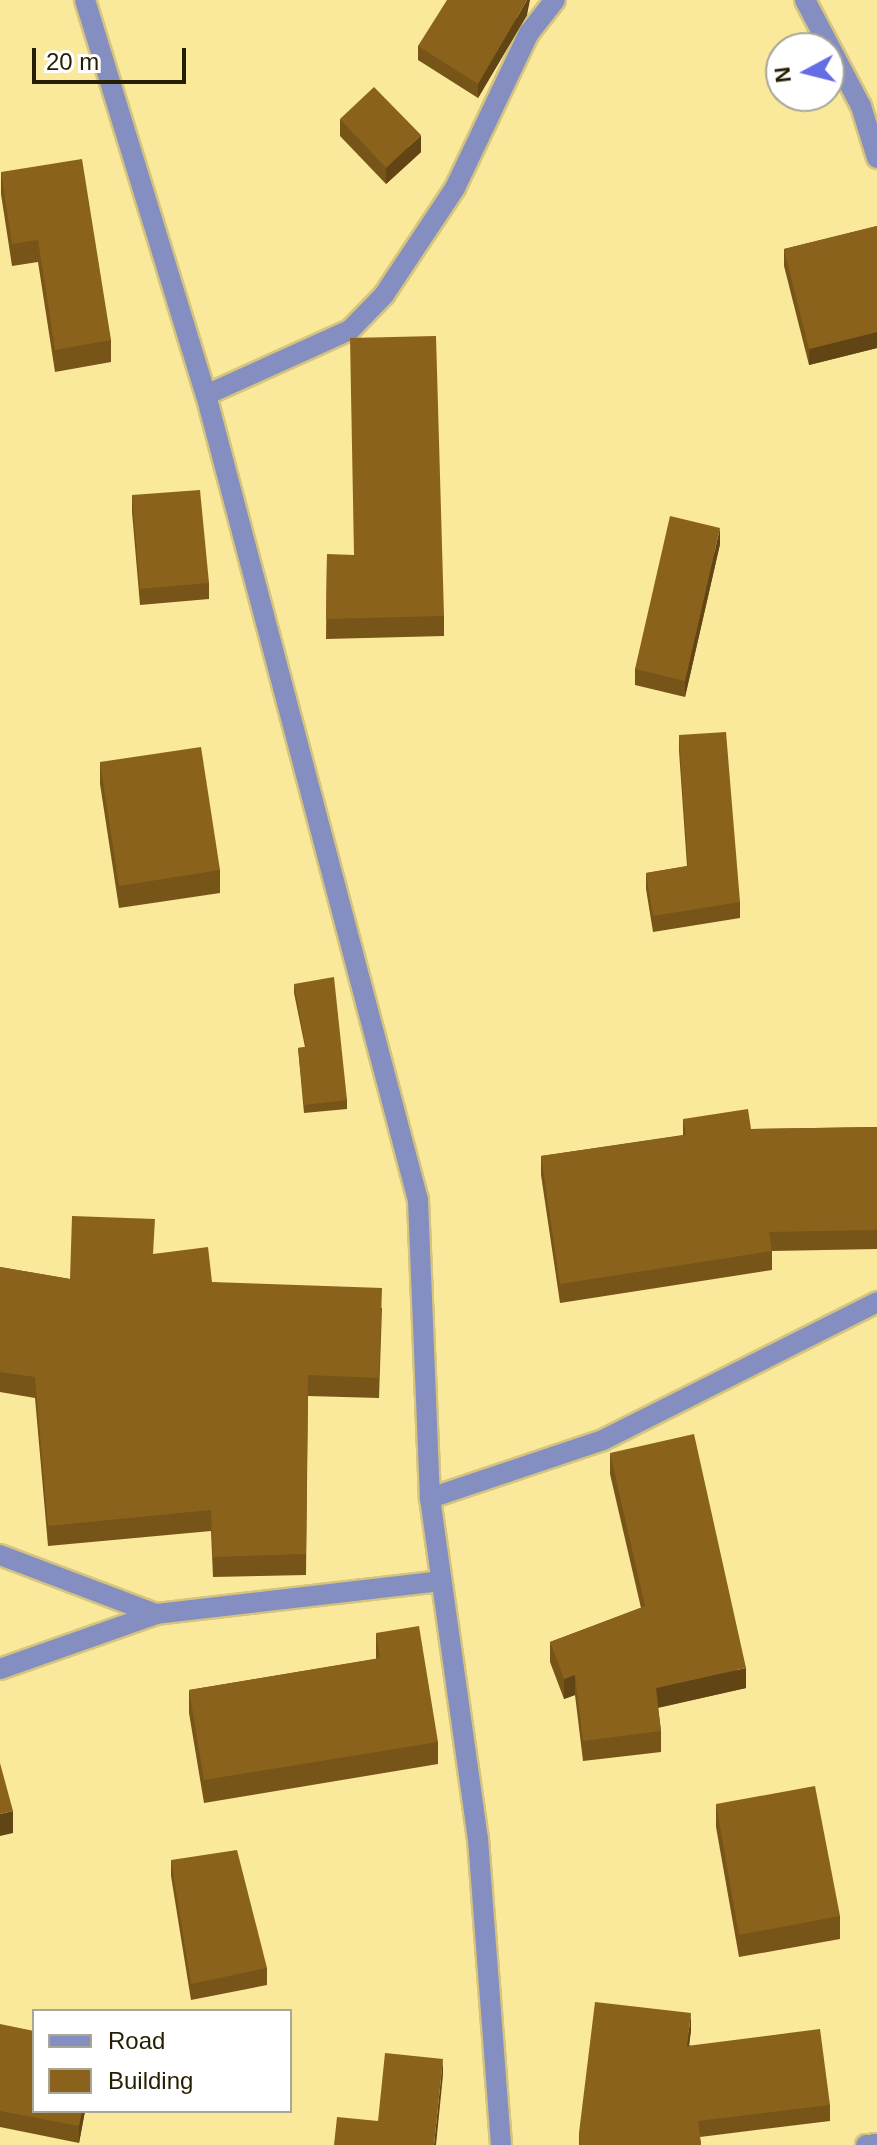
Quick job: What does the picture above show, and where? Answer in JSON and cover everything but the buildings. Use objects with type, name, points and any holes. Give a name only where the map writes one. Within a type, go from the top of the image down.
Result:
[{"type":"street","points":[[85,0],[206,395],[418,1200],[430,1498],[478,1839],[501,2145]]},
{"type":"street","points":[[206,395],[350,330],[384,295],[455,188],[529,33],[555,0]]},
{"type":"street","points":[[805,0],[861,106],[877,158]]},
{"type":"street","points":[[430,1498],[603,1440],[877,1302]]},
{"type":"street","points":[[0,1555],[156,1614]]},
{"type":"street","points":[[0,1669],[156,1614],[441,1581]]},
{"type":"street","points":[[866,2145],[877,2144]]}]
